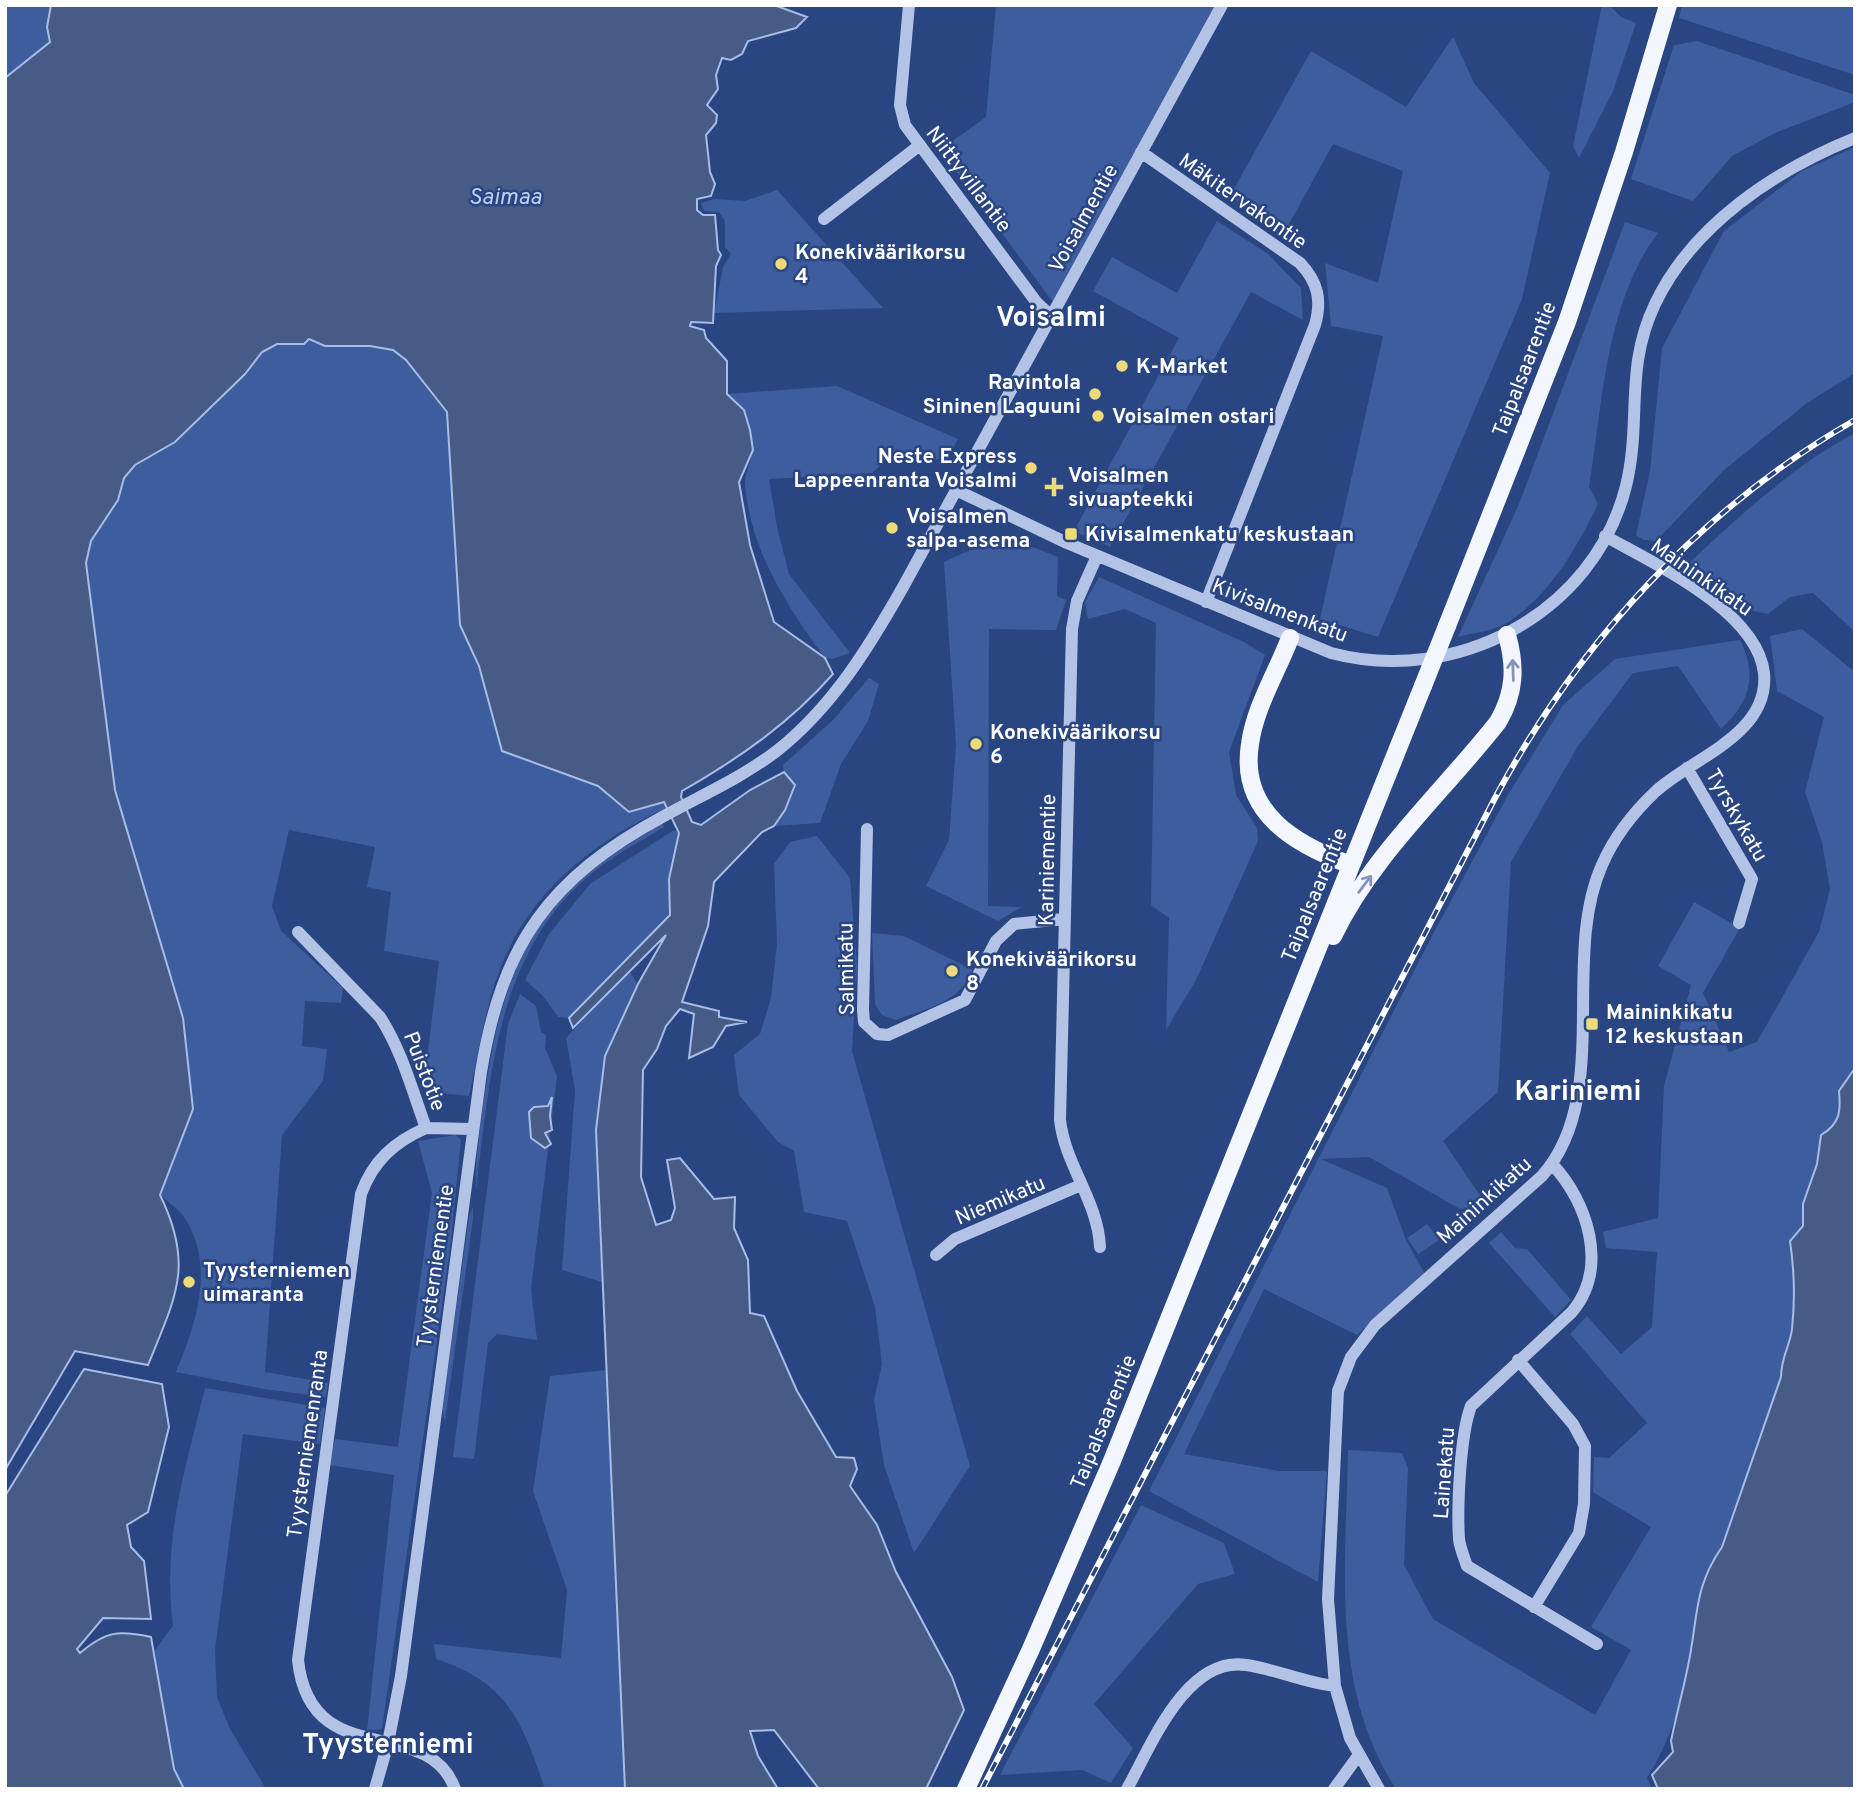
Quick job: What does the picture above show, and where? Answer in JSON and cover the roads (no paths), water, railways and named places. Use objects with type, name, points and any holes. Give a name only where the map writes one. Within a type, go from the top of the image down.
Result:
[{"type":"main road","name":"Taipalsaarentie","points":[[966,1789],[1067,1568],[1188,1276],[1567,322],[1624,152],[1668,5]]},
{"type":"main road","points":[[1276,1052],[1339,923],[1356,895],[1503,714],[1514,675],[1507,635]]},
{"type":"main road","points":[[1290,638],[1254,726],[1249,754],[1252,783],[1261,806],[1288,836],[1351,865]]},
{"type":"street","name":"Niittyvillantie","points":[[909,5],[900,105],[905,125],[1037,303],[1051,316]]},
{"type":"street","name":"Voisalmentie","points":[[663,816],[694,801],[779,749],[825,705],[864,654],[1222,5]]},
{"type":"street","name":"Kivisalmenkatu","points":[[956,490],[972,500],[1097,556],[1290,638],[1351,658],[1402,662],[1440,659],[1507,635],[1569,588],[1605,536],[1625,488],[1630,464],[1632,394],[1642,337],[1666,284],[1693,245],[1735,208],[1798,163],[1855,138]]},
{"type":"street","points":[[824,219],[920,145]]},
{"type":"street","name":"Mäkitervakontie","points":[[1141,152],[1300,263],[1315,283],[1319,298],[1315,325],[1206,602]]},
{"type":"street","name":"Maininkikatu","points":[[1378,1789],[1358,1756],[1335,1686],[1328,1599],[1336,1415],[1344,1372],[1351,1357],[1375,1325],[1552,1164],[1567,1140],[1576,1107],[1587,919],[1594,883],[1610,846],[1656,791],[1737,734],[1748,722],[1763,691],[1759,651],[1746,630],[1708,599],[1605,536]]},
{"type":"street","name":"Kariniementie","points":[[1097,556],[1077,601],[1072,629],[1060,1120],[1067,1154],[1096,1216],[1100,1247]]},
{"type":"street","name":"Tyrskykatu","points":[[1687,768],[1752,878],[1739,923]]},
{"type":"street","name":"Tyysterniementie","points":[[375,1789],[388,1744],[401,1676],[473,1129],[491,1018],[506,971],[519,946],[545,909],[586,867],[663,816]]},
{"type":"street","name":"Salmikatu","points":[[867,829],[863,1010],[864,1022],[877,1034],[888,1035],[965,1000],[996,941],[1014,924],[1064,919]]},
{"type":"street","name":"Puistotie","points":[[298,932],[380,1017],[409,1077],[426,1128],[473,1129]]},
{"type":"street","name":"Tyysterniemenranta","points":[[426,1128],[400,1142],[373,1166],[361,1194],[298,1660],[300,1682],[313,1707],[351,1735],[431,1758],[449,1774],[455,1789]]},
{"type":"street","name":"Lainekatu","points":[[1552,1164],[1569,1182],[1578,1199],[1592,1251],[1592,1272],[1581,1301],[1481,1395],[1466,1419],[1459,1541],[1467,1566],[1597,1644]]},
{"type":"street","name":"Niemikatu","points":[[936,1255],[955,1238],[1081,1185]]},
{"type":"street","points":[[1518,1360],[1573,1423],[1585,1446],[1584,1504],[1579,1533],[1534,1607]]},
{"type":"street","points":[[1126,1789],[1170,1712],[1207,1672],[1222,1665],[1243,1664],[1335,1686]]},
{"type":"street","points":[[1334,1789],[1358,1756]]},
{"type":"water","name":"Saimaa","points":[[51,5],[774,5],[807,17],[796,28],[748,41],[742,54],[731,60],[722,58],[716,75],[718,89],[707,105],[717,115],[716,123],[706,135],[710,172],[715,184],[711,196],[697,199],[697,210],[703,215],[715,215],[718,250],[721,255],[716,266],[713,323],[691,322],[690,326],[704,330],[706,338],[727,361],[727,394],[744,410],[750,430],[753,450],[739,482],[750,545],[774,622],[825,658],[833,674],[799,708],[762,739],[682,791],[681,797],[692,822],[701,825],[750,790],[784,772],[795,785],[785,810],[774,826],[762,832],[714,882],[708,926],[682,1002],[719,1011],[719,1017],[747,1022],[726,1026],[713,1047],[689,1058],[694,1014],[680,1009],[666,1026],[657,1049],[643,1070],[641,1177],[656,1225],[671,1220],[675,1208],[667,1160],[680,1158],[714,1199],[735,1197],[734,1228],[748,1260],[750,1313],[764,1316],[797,1391],[836,1457],[854,1458],[857,1469],[850,1486],[877,1525],[896,1572],[952,1677],[964,1710],[926,1789],[819,1789],[774,1730],[750,1731],[758,1756],[778,1789],[625,1789],[596,1130],[605,1056],[638,984],[666,935],[573,1028],[569,1018],[670,915],[669,879],[679,833],[664,802],[629,812],[598,786],[502,751],[479,666],[460,625],[447,412],[406,360],[393,350],[370,346],[325,346],[309,339],[304,344],[277,344],[262,352],[245,374],[175,442],[135,465],[124,478],[118,500],[91,541],[86,563],[115,790],[183,1018],[193,1109],[160,1195],[171,1220],[179,1262],[173,1300],[148,1365],[75,1351],[5,1470],[5,78],[50,42],[47,27]]},
{"type":"water","points":[[1855,1068],[1855,1789],[1658,1789],[1652,1775],[1673,1752],[1671,1741],[1701,1591],[1722,1547],[1781,1377],[1793,1318],[1794,1285],[1790,1241],[1803,1226],[1803,1204],[1817,1164],[1821,1135],[1836,1122],[1840,1105],[1839,1091]]},
{"type":"water","points":[[552,1097],[552,1130],[545,1133],[551,1144],[545,1148],[531,1138],[529,1112],[534,1107],[548,1106]]},
{"type":"water","points":[[84,1369],[162,1384],[169,1427],[148,1512],[127,1525],[131,1547],[144,1561],[151,1619],[103,1618],[77,1649],[80,1653],[97,1640],[113,1634],[130,1633],[151,1637],[174,1769],[184,1789],[5,1789],[5,1496]]},
{"type":"railway","points":[[982,1789],[1495,798],[1528,741],[1605,633],[1648,584],[1695,537],[1745,494],[1799,455],[1855,420]]},
{"type":"place","name":"Konekiväärikorsu 4","points":[[781,264]]},
{"type":"place","name":"K-Market","points":[[1122,366]]},
{"type":"place","name":"Ravintola Sininen Laguuni","points":[[1095,394]]},
{"type":"place","name":"Voisalmen ostari","points":[[1098,416]]},
{"type":"place","name":"Neste Express Lappeenranta Voisalmi","points":[[1031,468]]},
{"type":"place","name":"Voisalmen sivuapteekki","points":[[1054,487]]},
{"type":"place","name":"Voisalmen salpa-asema","points":[[892,528]]},
{"type":"place","name":"Kivisalmenkatu keskustaan","points":[[1071,534]]},
{"type":"place","name":"Konekiväärikorsu 6","points":[[976,744]]},
{"type":"place","name":"Konekiväärikorsu 8","points":[[952,971]]},
{"type":"place","name":"Maininkikatu 12 keskustaan","points":[[1592,1024]]},
{"type":"place","name":"Tyysterniemen uimaranta","points":[[189,1282]]},
{"type":"district","name":"Voisalmi","points":[[1051,316]]},
{"type":"district","name":"Kariniemi","points":[[1578,1090]]},
{"type":"district","name":"Tyysterniemi","points":[[388,1743]]}]
